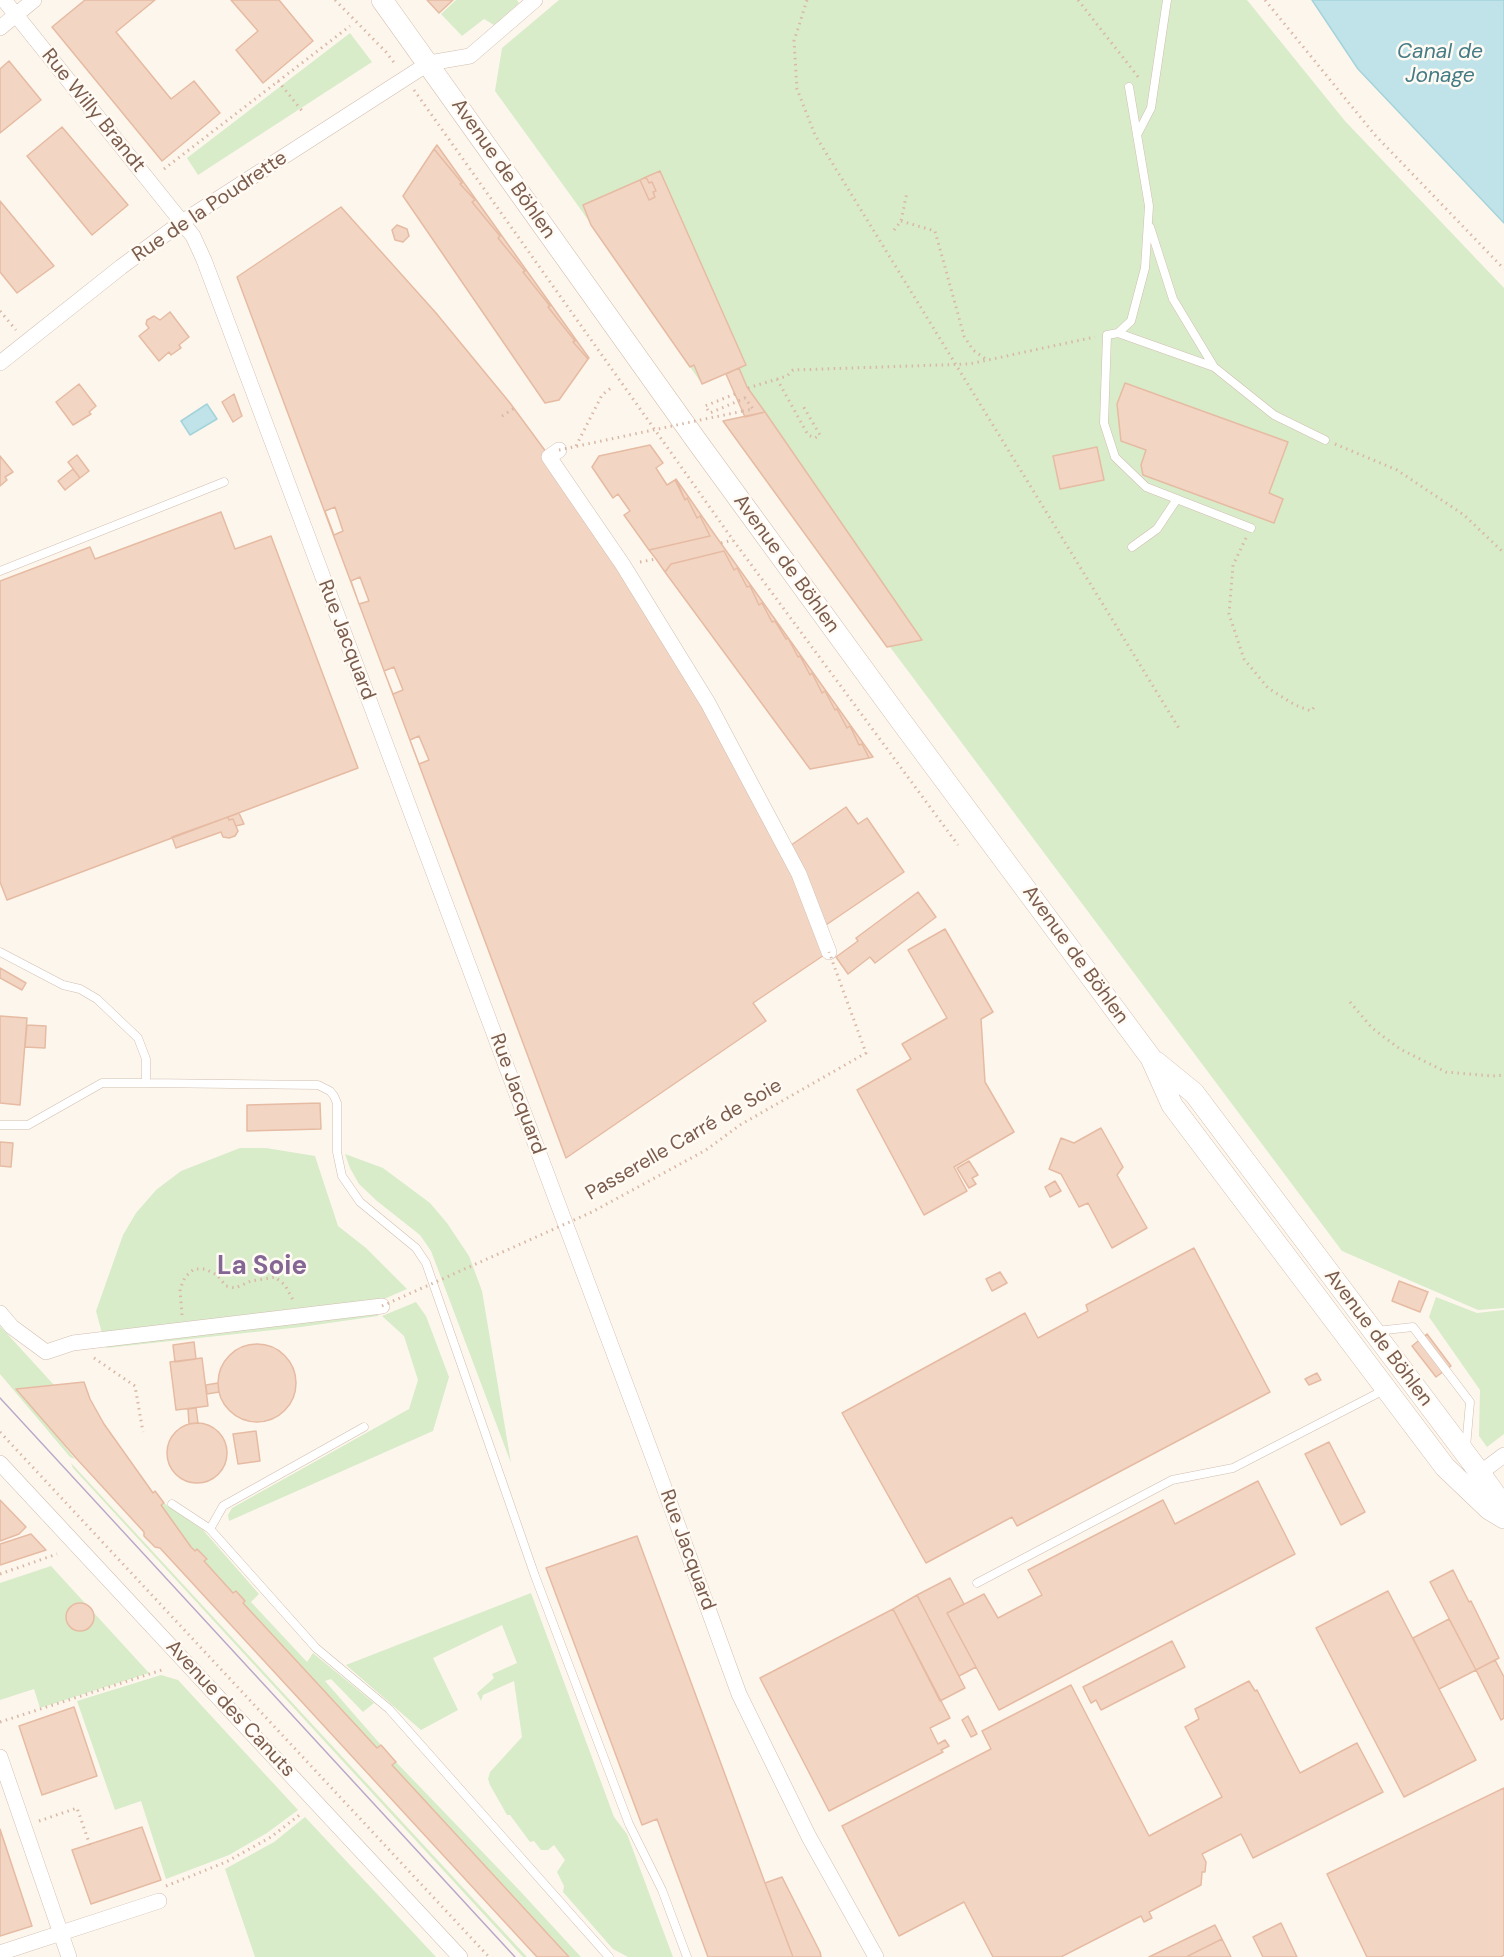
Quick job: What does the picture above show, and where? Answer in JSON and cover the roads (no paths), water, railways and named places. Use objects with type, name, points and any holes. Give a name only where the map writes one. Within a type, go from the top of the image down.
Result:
[{"type":"main road","name":"Avenue de Böhlen","points":[[382,0],[696,440],[1151,1058],[1172,1105],[1445,1467],[1490,1509],[1504,1518]]},
{"type":"main road","name":"Avenue de Böhlen","points":[[1151,1058],[1194,1093],[1504,1507]]},
{"type":"main road","name":"Avenue de Böhlen","points":[[1416,1428],[1456,1462],[1465,1455]]},
{"type":"street","name":"Rue Willy Brandt","points":[[4,0],[182,222]]},
{"type":"street","points":[[0,28],[34,0]]},
{"type":"street","points":[[434,70],[470,56],[535,0]]},
{"type":"street","name":"Rue de la Poudrette","points":[[0,363],[182,222],[405,78],[434,70]]},
{"type":"street","name":"Rue Jacquard","points":[[182,222],[193,236],[204,260],[657,1468],[739,1694],[809,1837],[876,1957]]},
{"type":"street","points":[[559,450],[549,457],[623,566],[708,703],[799,874],[829,952]]},
{"type":"street","points":[[0,1313],[12,1327],[46,1352],[73,1343],[382,1306]]},
{"type":"street","points":[[1480,1473],[1504,1455]]},
{"type":"street","name":"Avenue des Canuts","points":[[0,1463],[460,1957]]},
{"type":"street","points":[[0,1757],[69,1957]]},
{"type":"street","points":[[0,1953],[159,1901]]},
{"type":"lane","points":[[1137,135],[1151,108],[1167,0]]},
{"type":"lane","points":[[1118,333],[1131,321],[1145,268],[1149,206],[1128,87]]},
{"type":"lane","points":[[1148,222],[1173,299],[1214,367]]},
{"type":"lane","points":[[1251,528],[1146,487],[1115,457],[1104,423],[1107,335],[1118,333],[1214,367],[1274,415],[1325,440]]},
{"type":"lane","points":[[0,571],[224,482]]},
{"type":"lane","points":[[1131,547],[1156,529],[1177,499]]},
{"type":"lane","points":[[0,952],[63,985],[80,989],[104,1005],[132,1030],[141,1044],[146,1059],[146,1083]]},
{"type":"lane","points":[[0,1125],[28,1125],[102,1083],[318,1085],[330,1090],[337,1103],[337,1152],[342,1176],[360,1202],[416,1248],[426,1263],[543,1598],[629,1824],[662,1890],[687,1957]]},
{"type":"lane","points":[[1373,1331],[1413,1327],[1470,1402],[1465,1455]]},
{"type":"lane","points":[[977,1583],[1172,1480],[1233,1468],[1387,1388]]},
{"type":"lane","points":[[210,1529],[223,1506],[364,1427]]},
{"type":"lane","points":[[172,1504],[210,1529],[316,1648],[389,1708],[609,1957]]},
{"type":"water","name":"Canal de Jonage","points":[[1312,0],[1504,0],[1504,223],[1358,69]]},
{"type":"water","points":[[207,404],[217,419],[190,435],[181,421]]},
{"type":"tram line","points":[[0,1398],[515,1957]]},
{"type":"district","name":"La Soie","points":[[262,1267]]}]
